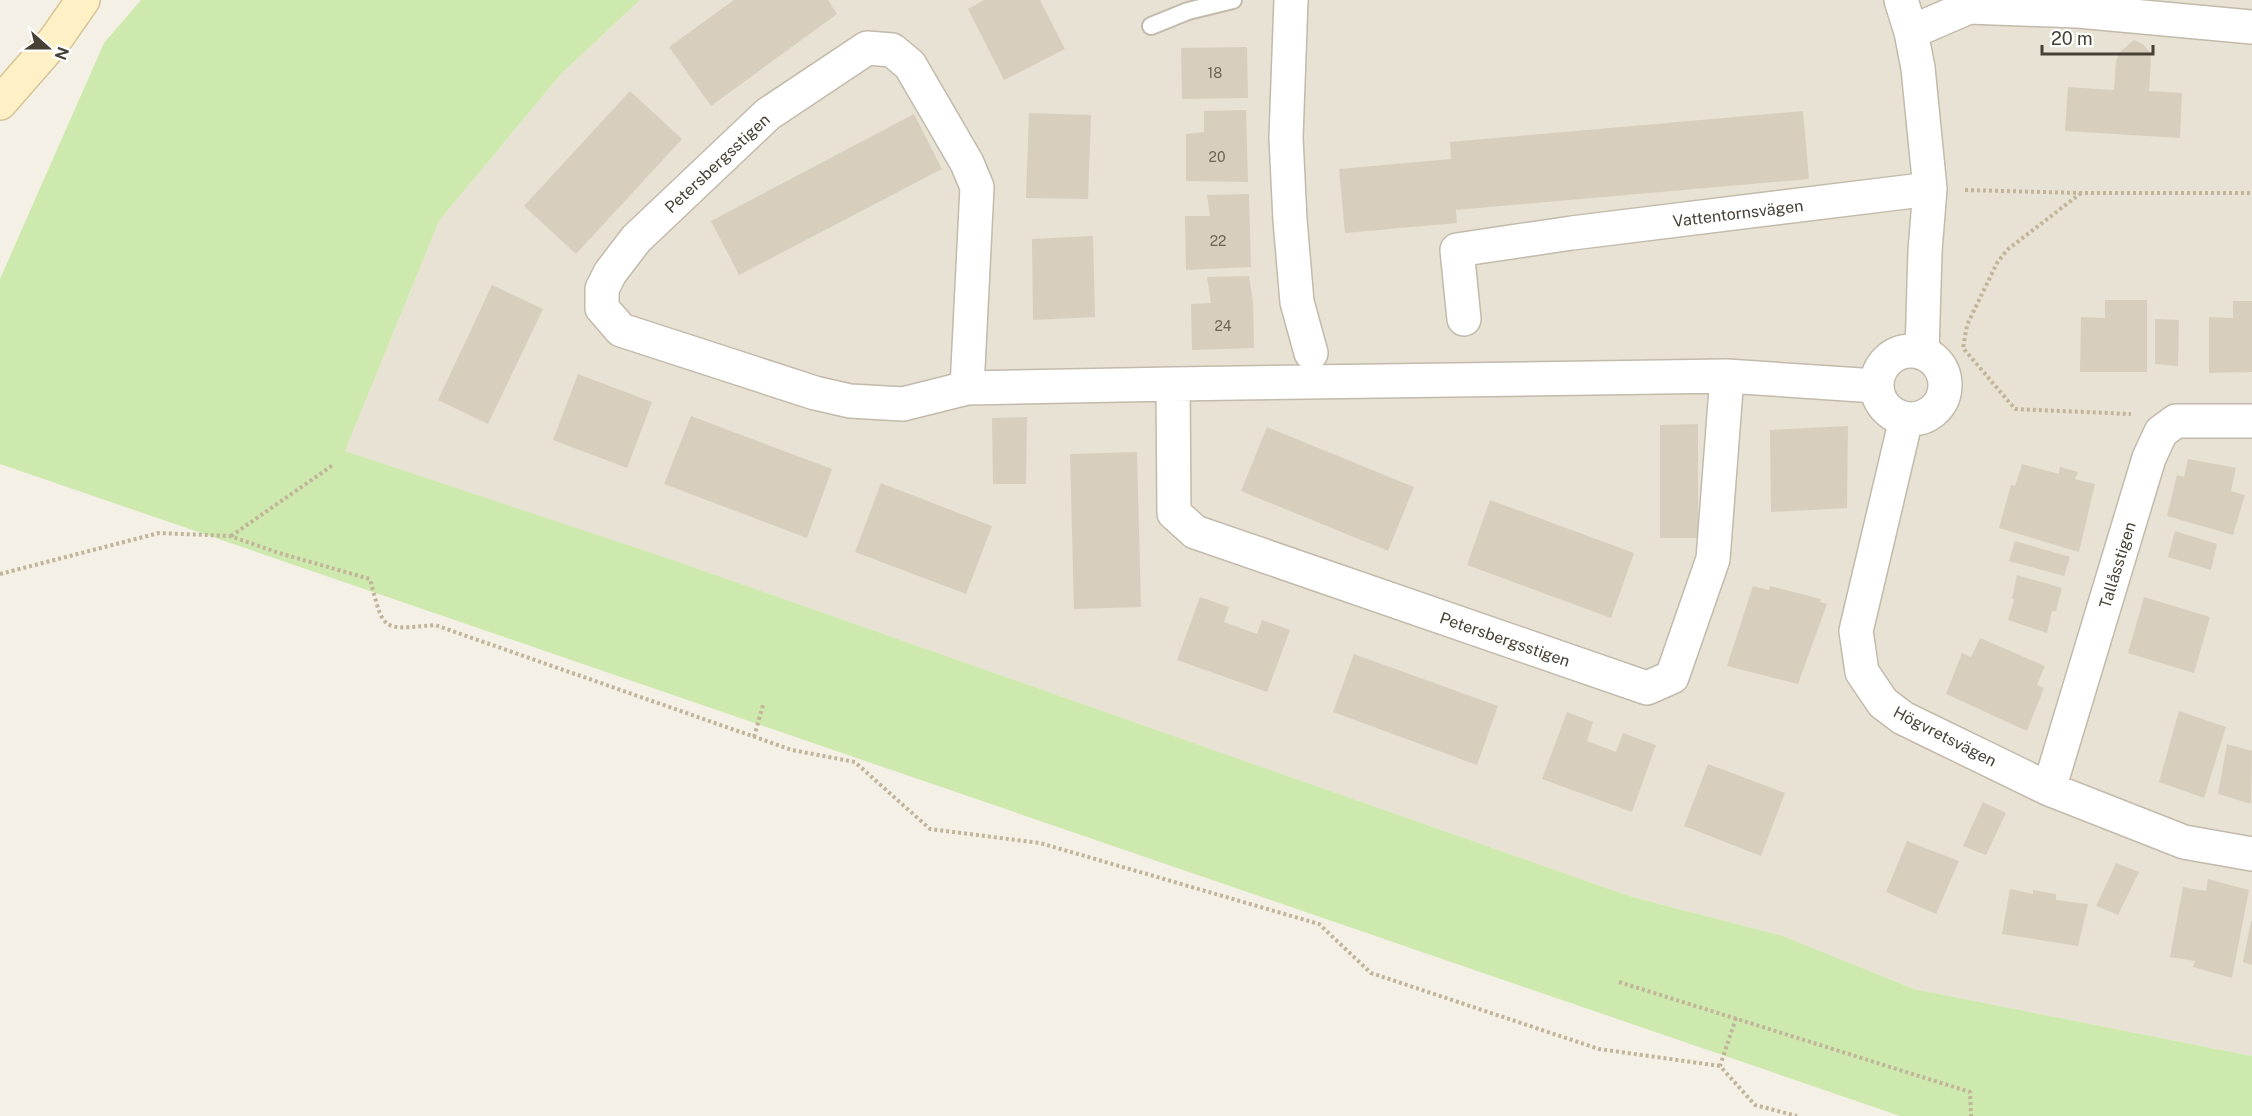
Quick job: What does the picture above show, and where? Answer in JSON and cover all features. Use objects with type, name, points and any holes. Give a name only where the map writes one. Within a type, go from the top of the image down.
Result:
[{"type":"main road","points":[[0,104],[55,40],[83,0]]},
{"type":"street","points":[[1291,0],[1286,138],[1290,220],[1297,302],[1311,353]]},
{"type":"street","points":[[1902,0],[1918,68],[1930,189],[1925,251],[1922,353]]},
{"type":"street","points":[[1911,32],[1969,7],[2078,10],[2252,27]]},
{"type":"street","name":"Petersbergsstigen","points":[[967,388],[977,187],[967,163],[910,65],[892,50],[867,48],[768,114],[636,239],[610,273],[602,289],[602,308],[621,330],[815,393],[850,401],[903,404],[967,388],[1173,384],[1727,376],[1876,386]]},
{"type":"street","name":"Vattentornsvägen","points":[[1464,319],[1457,250],[1572,233],[1930,189]]},
{"type":"street","points":[[1911,351],[1922,353],[1937,361],[1943,369],[1946,384],[1943,397],[1934,411],[1920,419],[1906,419],[1887,409],[1880,400],[1876,386],[1878,373],[1886,361],[1898,353],[1911,351]]},
{"type":"street","name":"Petersbergsstigen","points":[[1173,384],[1174,513],[1195,532],[1647,688],[1672,677],[1713,559],[1727,376]]},
{"type":"street","name":"Högvretsvägen","points":[[1906,419],[1856,631],[1863,672],[1883,703],[1903,718],[2049,789],[2184,843],[2252,854]]},
{"type":"street","points":[[2176,421],[2252,421]]},
{"type":"street","name":"Tallåsstigen","points":[[2049,789],[2149,458],[2161,432],[2176,421]]},
{"type":"lane","points":[[1151,26],[1188,10],[1233,0]]},
{"type":"path","points":[[1930,189],[2081,193],[2252,193]]},
{"type":"path","points":[[2081,193],[2007,250],[1997,263],[1967,325],[1963,348],[2015,409],[2152,414],[2176,421]]},
{"type":"path","points":[[230,536],[333,465]]},
{"type":"path","points":[[0,574],[159,533],[230,536],[279,554],[370,579],[381,619],[394,628],[435,625],[792,750],[855,762],[930,829],[1040,843],[1319,924],[1371,973],[1599,1049],[1720,1066],[1755,1105],[1797,1116]]},
{"type":"path","points":[[754,737],[763,705]]},
{"type":"path","points":[[1619,982],[1970,1092],[1971,1116]]},
{"type":"path","points":[[1720,1066],[1736,1018]]},
{"type":"shaded area","points":[[640,0],[2252,0],[2252,1056],[1914,989],[1783,936],[1629,896],[670,559],[345,451],[439,221],[561,74]]},
{"type":"green space","points":[[141,0],[640,0],[561,74],[439,221],[345,451],[670,559],[1629,896],[1783,936],[1914,989],[2252,1056],[2252,1116],[1900,1116],[0,464],[0,279],[104,43]]},
{"type":"building","points":[[734,0],[828,0],[837,14],[711,106],[669,47]]},
{"type":"building","points":[[984,0],[1040,0],[1065,49],[1004,80],[968,9]]},
{"type":"building","points":[[2134,40],[2143,44],[2150,52],[2149,91],[2182,93],[2180,138],[2065,131],[2068,87],[2114,90],[2116,61],[2120,52]]},
{"type":"building","points":[[1247,47],[1248,98],[1182,99],[1181,48]]},
{"type":"building","points":[[630,91],[682,139],[576,254],[524,206]]},
{"type":"building","points":[[1246,110],[1248,182],[1186,181],[1186,134],[1204,132],[1204,111]]},
{"type":"building","points":[[1803,111],[1809,179],[1456,210],[1457,223],[1345,233],[1339,169],[1451,159],[1450,142]]},
{"type":"building","points":[[1029,113],[1091,115],[1088,199],[1026,198]]},
{"type":"building","points":[[914,114],[942,169],[739,275],[711,221]]},
{"type":"building","points":[[1249,194],[1251,267],[1186,270],[1185,216],[1210,216],[1207,195]]},
{"type":"building","points":[[1093,236],[1095,317],[1033,320],[1032,239]]},
{"type":"building","points":[[1249,276],[1253,302],[1254,348],[1192,350],[1191,304],[1211,303],[1207,277]]},
{"type":"building","points":[[492,285],[543,309],[488,424],[438,400]]},
{"type":"building","points":[[2105,300],[2147,300],[2147,372],[2080,372],[2081,317],[2105,318]]},
{"type":"building","points":[[2233,301],[2252,301],[2252,372],[2209,373],[2209,317],[2233,318]]},
{"type":"building","points":[[2155,319],[2179,320],[2178,366],[2155,364]]},
{"type":"building","points":[[578,374],[652,402],[627,468],[553,440]]},
{"type":"building","points":[[691,416],[832,469],[807,538],[664,484]]},
{"type":"building","points":[[1027,417],[1026,484],[993,484],[992,418]]},
{"type":"building","points":[[1698,424],[1698,538],[1660,538],[1660,425]]},
{"type":"building","points":[[1848,426],[1847,508],[1771,512],[1770,430]]},
{"type":"building","points":[[1267,427],[1414,487],[1388,551],[1241,491]]},
{"type":"building","points":[[1137,452],[1141,607],[1074,609],[1070,454]]},
{"type":"building","points":[[2188,459],[2236,468],[2231,491],[2245,495],[2233,535],[2167,516],[2177,475],[2184,477]]},
{"type":"building","points":[[2022,464],[2059,474],[2060,467],[2078,472],[2075,479],[2095,484],[2079,552],[1999,528],[2011,485],[2015,486]]},
{"type":"building","points":[[881,483],[992,526],[966,594],[855,552]]},
{"type":"building","points":[[1490,500],[1634,553],[1611,618],[1467,565]]},
{"type":"building","points":[[2175,531],[2217,544],[2211,570],[2168,557]]},
{"type":"building","points":[[2015,541],[2070,557],[2064,576],[2009,561]]},
{"type":"building","points":[[2017,575],[2062,588],[2056,611],[2052,611],[2047,633],[2008,620],[2014,600],[2012,598]]},
{"type":"building","points":[[1753,586],[1769,590],[1770,586],[1821,599],[1820,602],[1827,604],[1798,684],[1727,666]]},
{"type":"building","points":[[1200,597],[1229,607],[1224,622],[1257,634],[1262,620],[1290,630],[1267,692],[1177,660]]},
{"type":"building","points":[[2144,597],[2210,617],[2194,673],[2128,653]]},
{"type":"building","points":[[1980,638],[2045,666],[2037,685],[2044,688],[2027,731],[1946,694],[1962,653],[1971,657]]},
{"type":"building","points":[[1354,654],[1498,706],[1477,765],[1333,712]]},
{"type":"building","points":[[2179,711],[2226,727],[2204,798],[2159,782]]},
{"type":"building","points":[[1567,712],[1593,722],[1587,741],[1616,752],[1623,733],[1656,745],[1632,812],[1542,779]]},
{"type":"building","points":[[2227,744],[2252,751],[2251,804],[2218,794]]},
{"type":"building","points":[[1708,764],[1785,793],[1761,856],[1684,826]]},
{"type":"building","points":[[1983,802],[2006,813],[1986,855],[1963,846]]},
{"type":"building","points":[[1907,841],[1959,861],[1936,914],[1886,892]]},
{"type":"building","points":[[2116,863],[2139,872],[2118,915],[2096,906]]},
{"type":"building","points":[[2208,879],[2249,890],[2232,978],[2193,967],[2195,961],[2170,957],[2183,887],[2206,891]]},
{"type":"building","points":[[2010,889],[2033,894],[2033,890],[2056,894],[2056,900],[2088,904],[2078,946],[2002,934]]},
{"type":"building","points":[[2252,921],[2252,965],[2243,962]]}]
